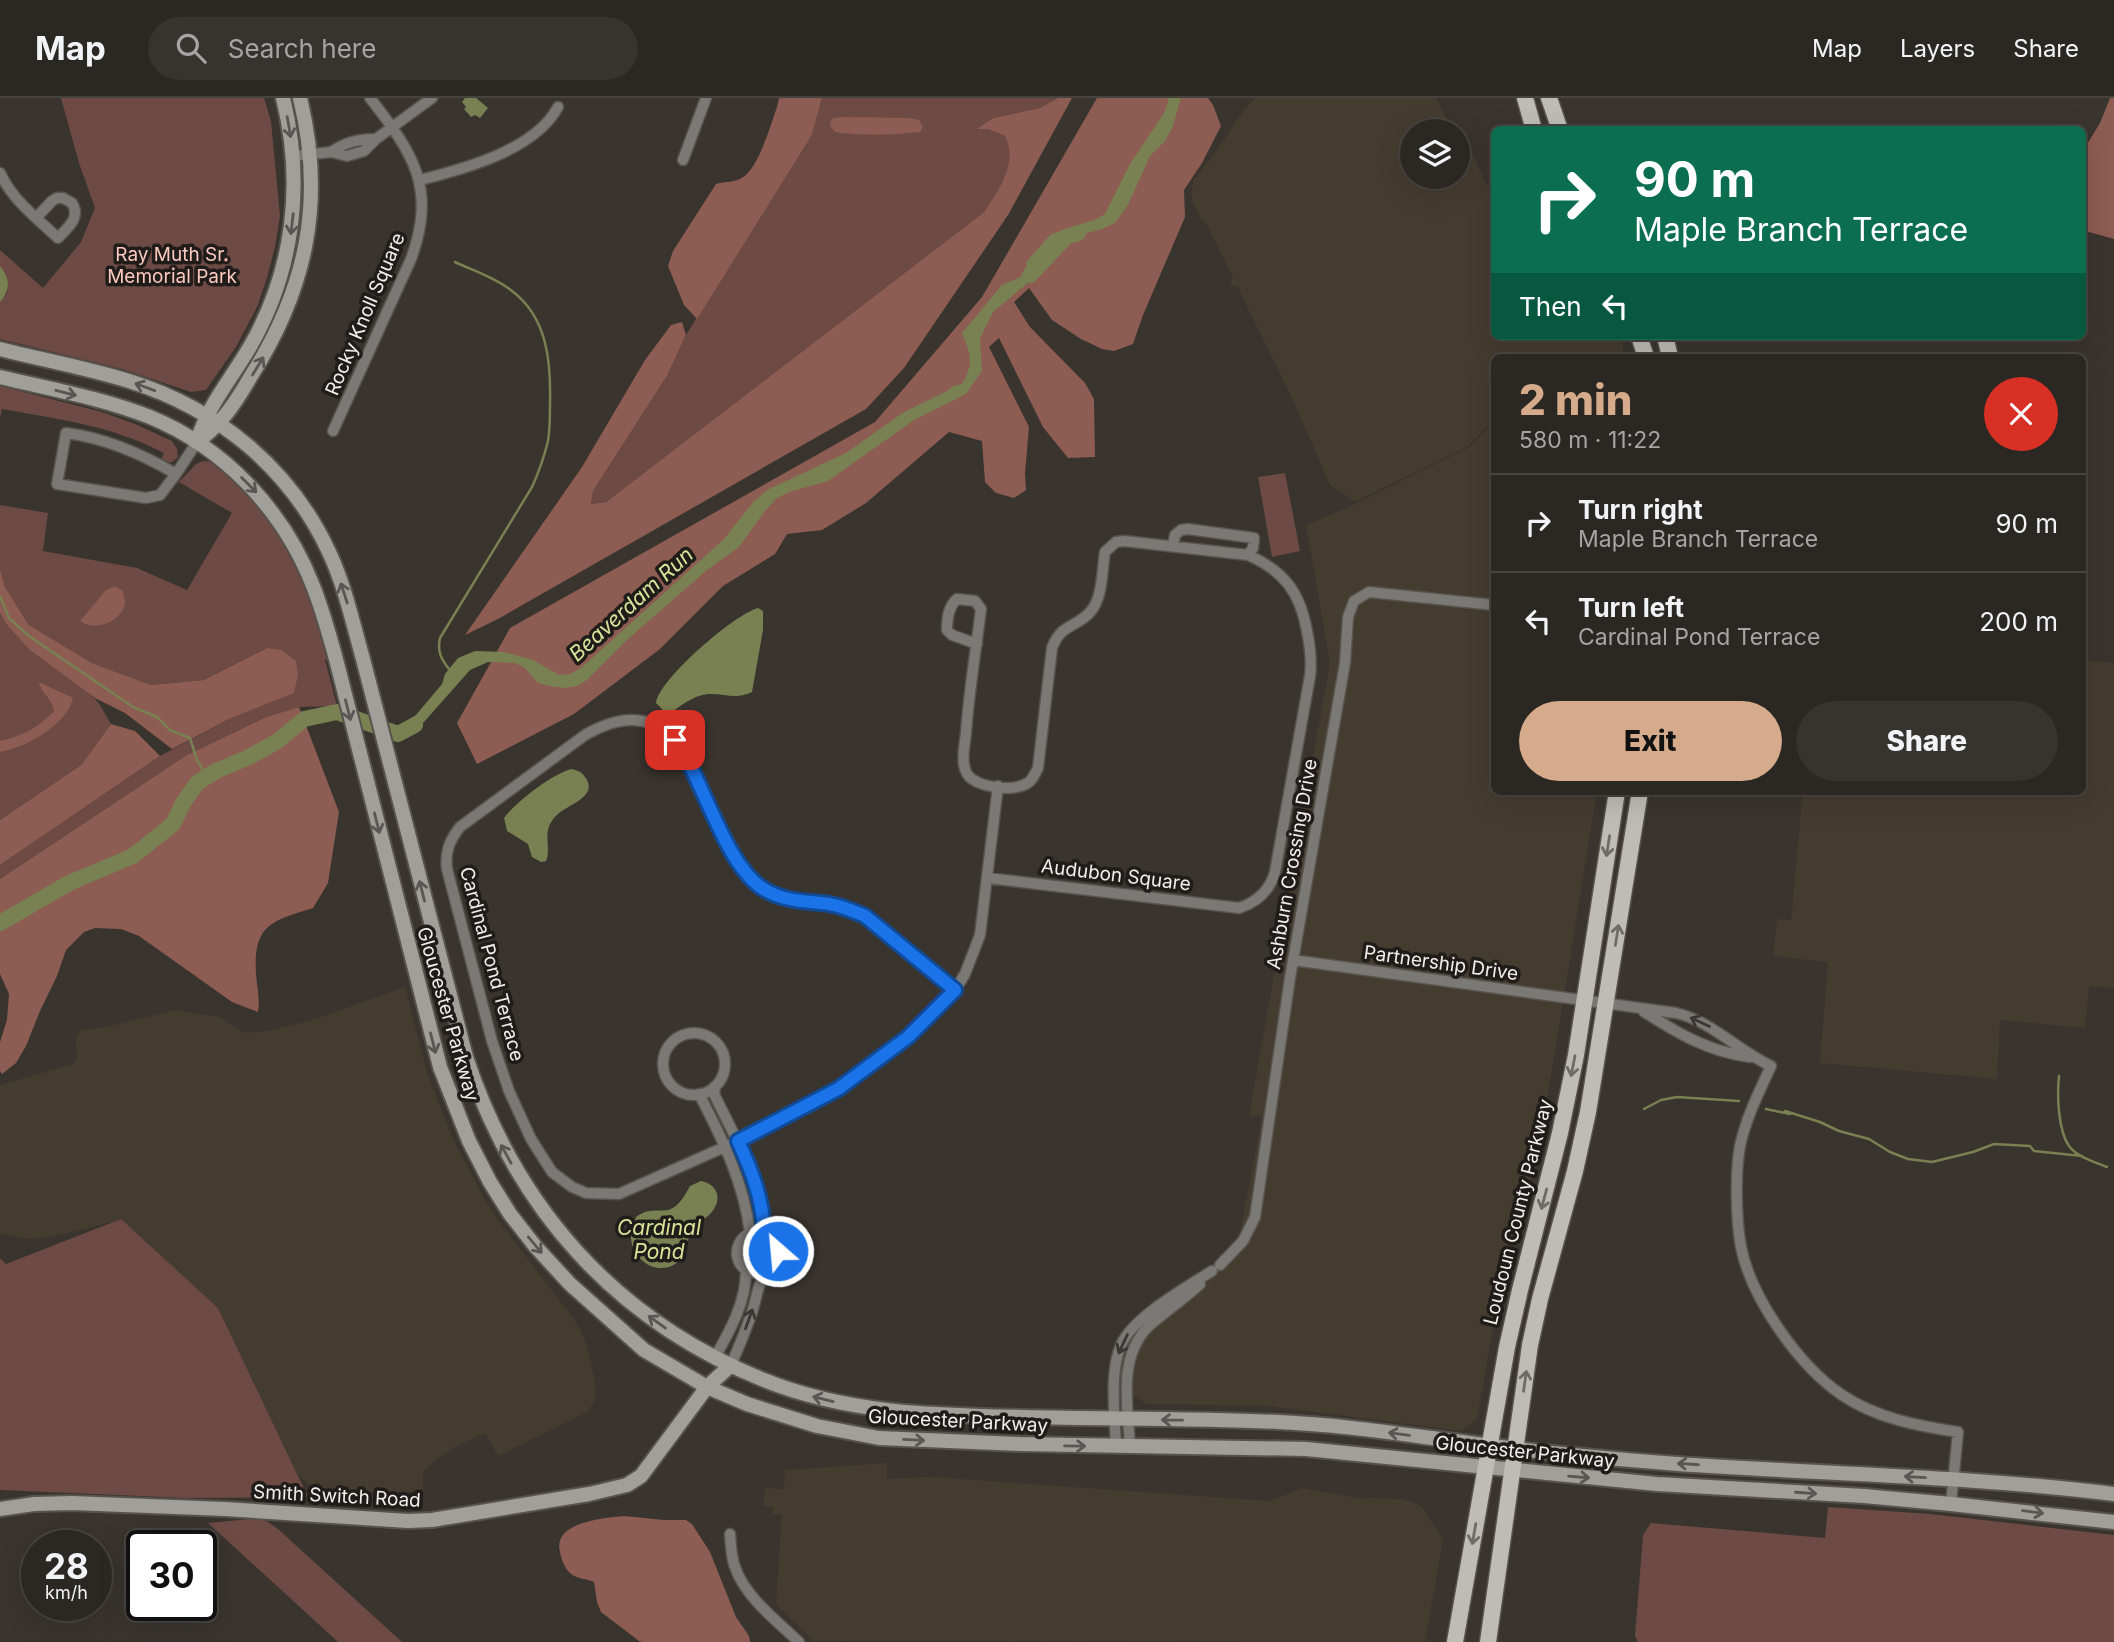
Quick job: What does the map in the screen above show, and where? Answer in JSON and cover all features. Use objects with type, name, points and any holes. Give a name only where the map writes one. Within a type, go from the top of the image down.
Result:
[{"type":"main road","points":[[197,442],[206,415],[250,348],[279,284],[293,220],[293,156],[283,98]]},
{"type":"main road","points":[[197,442],[229,412],[264,356],[295,289],[310,222],[310,154],[300,98]]},
{"type":"main road","points":[[1525,98],[1533,126]]},
{"type":"main road","points":[[1549,98],[1559,126]]},
{"type":"main road","name":"Gloucester Parkway","points":[[0,349],[129,381],[206,415],[255,451],[306,510],[330,553],[363,659],[466,1057],[485,1110],[506,1154],[557,1231],[584,1260],[640,1310],[677,1336],[715,1357],[770,1383],[799,1393],[880,1411],[970,1416],[1314,1424],[1515,1449],[1676,1464],[1953,1479],[2114,1494]]},
{"type":"main road","name":"Gloucester Parkway","points":[[0,377],[129,410],[170,427],[197,442],[236,472],[258,495],[290,537],[312,583],[337,663],[439,1067],[469,1141],[510,1214],[570,1284],[644,1350],[707,1387],[786,1417],[851,1434],[878,1438],[1123,1447],[1306,1450],[1657,1484],[1851,1495],[2114,1522]]},
{"type":"main road","name":"Loudoun County Parkway","points":[[1455,1642],[1514,1317],[1560,1133],[1576,1055],[1616,795]]},
{"type":"main road","points":[[1488,1642],[1535,1319],[1581,1146],[1639,795]]},
{"type":"main road","name":"Smith Switch Road","points":[[707,1387],[715,1357]]},
{"type":"main road","name":"Smith Switch Road","points":[[0,1509],[34,1504],[72,1503],[225,1508],[408,1521],[440,1519],[589,1494],[626,1485],[641,1476],[707,1387],[730,1365]]},
{"type":"street","name":"Rocky Knoll Square","points":[[333,431],[416,245],[422,218],[420,180],[410,154],[370,98]]},
{"type":"street","points":[[293,156],[331,152],[347,156],[364,151],[432,98]]},
{"type":"street","points":[[683,160],[706,98]]},
{"type":"street","points":[[420,180],[486,160],[540,131],[558,107]]},
{"type":"street","points":[[0,173],[8,189],[36,218]]},
{"type":"street","points":[[176,474],[124,448],[91,437],[66,433],[57,484],[146,498],[160,495],[165,491],[197,442]]},
{"type":"street","points":[[977,644],[947,630],[951,604],[957,599],[975,601],[981,609],[977,644],[963,759],[965,768],[969,778],[987,785],[1019,786],[1032,779],[1038,768],[1052,648],[1056,636],[1093,609],[1105,552],[1116,542],[1124,541],[1248,555],[1253,548],[1254,538],[1181,530],[1174,535],[1173,546]]},
{"type":"street","name":"Audubon Square","points":[[988,878],[1240,908],[1260,896],[1273,881],[1311,668],[1311,648],[1305,616],[1296,595],[1274,569],[1248,555]]},
{"type":"street","name":"Ashburn Crossing Drive","points":[[1220,1265],[1243,1241],[1255,1217],[1293,960],[1345,663],[1348,617],[1354,601],[1369,592],[1491,605]]},
{"type":"street","name":"Cardinal Pond Terrace","points":[[955,990],[865,916],[834,905],[783,898],[753,882],[741,867],[723,834],[685,753],[663,730],[645,722],[634,720],[603,725],[585,735],[460,827],[448,846],[447,869],[496,1053],[509,1091],[531,1139],[552,1172],[572,1187],[586,1193],[619,1194],[738,1141],[838,1089],[908,1037],[955,990],[980,935],[999,786]]},
{"type":"street","name":"Partnership Drive","points":[[1293,960],[1583,999],[1690,1017],[1717,1030],[1752,1057]]},
{"type":"street","points":[[1639,1009],[1697,1043],[1733,1055],[1752,1057],[1771,1066],[1744,1129],[1737,1170],[1741,1248],[1752,1279],[1776,1326],[1823,1381],[1873,1411],[1900,1421],[1958,1432],[1951,1504]]},
{"type":"street","points":[[695,1033],[704,1035],[719,1046],[724,1064],[723,1072],[714,1087],[699,1094],[680,1092],[667,1079],[663,1070],[665,1052],[670,1044],[677,1038],[695,1033]]},
{"type":"street","points":[[714,1087],[715,1096],[751,1170],[760,1197],[764,1233]]},
{"type":"street","points":[[699,1094],[742,1191],[750,1233]]},
{"type":"street","points":[[730,1365],[752,1313],[760,1285],[766,1272],[774,1265],[778,1251],[772,1238],[764,1233],[750,1233],[742,1238],[736,1251],[737,1260],[746,1271],[756,1274],[766,1272]]},
{"type":"street","points":[[715,1357],[740,1303],[746,1271]]},
{"type":"street","points":[[1122,1419],[1128,1364],[1135,1344],[1148,1327],[1184,1299],[1212,1271],[1173,1295],[1135,1326],[1124,1340],[1116,1364],[1123,1447]]},
{"type":"street","points":[[730,1534],[736,1571],[756,1600],[799,1642]]},
{"type":"shaded area","points":[[779,98],[822,98],[812,135],[697,319],[684,305],[668,266],[673,251],[716,184],[740,179],[754,165],[768,135]]},
{"type":"shaded area","points":[[1058,98],[1072,98],[1008,215],[904,368],[866,409],[498,619],[465,635],[582,467],[645,360],[671,325],[682,322],[686,335],[667,376],[593,491],[591,504],[606,502],[984,212],[1005,176],[1009,156],[1005,136],[987,129],[977,129],[993,118],[1040,108]]},
{"type":"shaded area","points":[[1097,98],[1208,98],[1221,126],[1184,190],[1185,217],[1133,344],[1114,351],[1102,349],[1081,339],[1052,320],[1029,288],[1014,302],[1030,327],[1085,383],[1094,399],[1095,457],[1068,458],[1043,427],[999,338],[989,347],[1029,427],[1026,490],[1014,498],[996,493],[985,482],[982,441],[949,432],[866,503],[822,530],[787,534],[775,554],[723,586],[660,649],[574,714],[477,764],[457,723],[510,628],[875,422],[982,297]]},
{"type":"shaded area","points":[[1255,98],[1436,98],[1446,119],[1400,119],[1400,189],[1470,189],[1470,150],[1491,193],[1491,340],[1622,340],[1624,354],[1491,354],[1491,422],[1469,446],[1355,502],[1330,485],[1293,400],[1237,286],[1232,286],[1230,282],[1233,278],[1192,200],[1194,179]]},
{"type":"shaded area","points":[[2110,98],[2114,98],[2114,239],[2086,231],[2086,146],[2100,123]]},
{"type":"shaded area","points":[[909,118],[919,120],[923,127],[920,132],[898,134],[835,132],[830,126],[831,119]]},
{"type":"shaded area","points":[[1491,424],[1491,795],[1596,795],[1541,1138],[1505,1272],[1477,1419],[1461,1431],[1269,1406],[1145,1404],[1136,1396],[1125,1395],[1126,1362],[1148,1324],[1237,1249],[1262,1117],[1249,1115],[1330,663],[1306,525],[1349,507],[1470,447]]},
{"type":"shaded area","points":[[0,569],[5,587],[29,625],[92,663],[151,685],[204,680],[267,648],[281,650],[296,661],[298,675],[294,693],[231,718],[172,749],[125,713],[95,698],[30,650],[0,613]]},
{"type":"shaded area","points":[[115,586],[123,591],[125,602],[119,615],[100,625],[93,626],[80,621],[106,590]]},
{"type":"shaded area","points":[[2086,660],[2114,663],[2114,988],[2089,986],[2085,1028],[2000,1020],[1997,1079],[1820,1063],[1828,962],[1773,956],[1777,919],[1791,920],[1803,795],[2086,795]]},
{"type":"shaded area","points":[[39,682],[73,698],[69,708],[44,734],[0,752],[0,741],[29,730],[54,711]]},
{"type":"shaded area","points":[[299,707],[339,812],[328,883],[313,908],[276,922],[262,935],[256,958],[258,1012],[232,1002],[139,936],[121,929],[95,928],[84,932],[66,950],[26,1046],[16,1063],[2,1074],[0,1042],[7,1020],[9,994],[0,974],[0,879],[185,756],[266,717]]},
{"type":"shaded area","points":[[111,724],[135,731],[160,756],[0,865],[0,820],[81,765]]},
{"type":"shaded area","points":[[405,987],[427,1072],[451,1135],[485,1200],[579,1328],[585,1340],[594,1376],[594,1402],[587,1412],[498,1456],[485,1433],[455,1447],[423,1472],[423,1492],[365,1491],[353,1501],[336,1499],[314,1489],[297,1474],[218,1308],[121,1220],[51,1237],[27,1239],[0,1233],[0,1085],[73,1064],[77,1058],[76,1037],[82,1030],[176,1010],[219,1017],[245,1033],[268,1031],[316,1019]]},
{"type":"shaded area","points":[[887,1463],[887,1479],[933,1477],[1270,1501],[1302,1488],[1357,1498],[1403,1499],[1421,1506],[1443,1539],[1425,1642],[814,1641],[776,1604],[782,1515],[772,1514],[773,1507],[763,1506],[765,1488],[784,1489],[785,1470]]},
{"type":"shaded area","points":[[624,1516],[686,1520],[692,1524],[710,1552],[736,1617],[750,1642],[643,1642],[601,1612],[594,1582],[574,1576],[567,1570],[561,1557],[560,1542],[571,1528],[593,1520]]},
{"type":"green space","name":"Ray Muth Sr. Memorial Park","points":[[61,98],[264,98],[271,121],[280,216],[275,247],[257,307],[236,347],[206,390],[191,392],[122,369],[0,339],[0,302],[7,293],[8,286],[0,266],[0,250],[43,288],[81,242],[95,208]]},
{"type":"green space","points":[[822,98],[1058,98],[1040,108],[993,118],[979,129],[1005,136],[1009,157],[1005,176],[984,212],[606,502],[591,504],[593,491],[667,376],[686,335],[812,135]]},
{"type":"green space","points":[[0,386],[102,412],[135,424],[172,441],[178,457],[172,462],[163,463],[161,460],[164,453],[145,444],[64,420],[2,409],[0,419]]},
{"type":"green space","points":[[203,461],[215,462],[239,483],[281,533],[312,596],[329,659],[325,660],[337,706],[299,707],[266,717],[185,756],[0,879],[0,865],[160,756],[231,718],[267,648],[204,680],[151,685],[92,663],[29,625],[5,587],[0,569],[0,505],[48,513],[43,551],[137,568],[187,590],[232,513],[179,482],[196,464]]},
{"type":"green space","points":[[1285,473],[1300,551],[1272,557],[1258,477]]},
{"type":"green space","points":[[0,613],[31,649],[96,700],[111,724],[81,765],[0,820]]},
{"type":"green space","points":[[121,1219],[218,1308],[308,1497],[188,1498],[0,1490],[0,1258],[6,1264]]},
{"type":"green space","points":[[1828,1507],[1930,1514],[2114,1535],[2114,1642],[1638,1642],[1635,1636],[1643,1535],[1651,1523],[1825,1538]]},
{"type":"green space","points":[[262,1518],[278,1529],[402,1642],[338,1642],[208,1523]]},
{"type":"water","points":[[465,98],[476,98],[488,108],[480,118],[475,115],[471,117],[464,109],[466,107],[462,102]]},
{"type":"water","points":[[1169,98],[1181,98],[1173,126],[1165,141],[1150,156],[1128,205],[1115,223],[1058,244],[1029,282],[993,312],[980,339],[982,371],[966,394],[914,420],[828,481],[777,498],[739,547],[707,570],[628,639],[587,680],[577,686],[550,686],[538,683],[525,668],[515,663],[488,662],[470,670],[424,722],[401,738],[398,734],[399,726],[416,715],[442,684],[445,674],[458,658],[475,651],[504,652],[533,660],[559,675],[570,674],[581,668],[724,539],[754,501],[769,489],[846,453],[904,412],[953,386],[962,384],[970,359],[962,333],[1002,285],[1020,277],[1027,269],[1026,262],[1051,234],[1105,214],[1130,164],[1164,113]]},
{"type":"water","points":[[0,266],[8,284],[0,302]]},
{"type":"water","points":[[758,608],[763,611],[763,630],[752,692],[741,696],[702,695],[668,715],[656,703],[670,679],[716,634]]},
{"type":"water","points":[[571,769],[584,775],[588,790],[580,800],[552,820],[548,829],[546,861],[541,862],[532,857],[528,844],[507,831],[504,818],[535,789]]},
{"type":"water","name":"Cardinal Pond","points":[[701,1181],[716,1191],[714,1209],[691,1233],[678,1262],[662,1268],[647,1264],[632,1246],[631,1233],[636,1217],[644,1212],[676,1206],[690,1186]]},
{"type":"waterway","name":"Beaverdam Run","points":[[1030,275],[1066,237],[1078,233]]},
{"type":"waterway","points":[[449,669],[440,655],[440,638],[532,487],[548,441],[550,427],[548,357],[545,342],[533,314],[506,286],[455,262]]},
{"type":"waterway","points":[[0,596],[9,618],[29,636],[133,707],[157,717],[170,730],[190,738],[197,760],[207,777]]},
{"type":"waterway","name":"Beaverdam Run","points":[[0,923],[69,883],[133,856],[173,824],[197,783],[278,741],[304,719],[337,712],[398,734],[415,725]]},
{"type":"waterway","points":[[2059,1076],[2059,1113],[2065,1139],[2077,1153],[2107,1167]]},
{"type":"waterway","points":[[1644,1109],[1661,1100],[1677,1097],[1739,1101]]},
{"type":"waterway","points":[[1766,1109],[1790,1114]]},
{"type":"waterway","points":[[1785,1111],[1869,1139],[1908,1159],[1932,1162],[1994,1144],[2030,1146],[2034,1151],[2082,1156]]},
{"type":"route","points":[[675,740],[685,753],[741,867],[753,882],[783,898],[834,905],[865,916],[955,990],[908,1037],[838,1089],[738,1141],[760,1197],[764,1233],[772,1238],[778,1251]]}]
